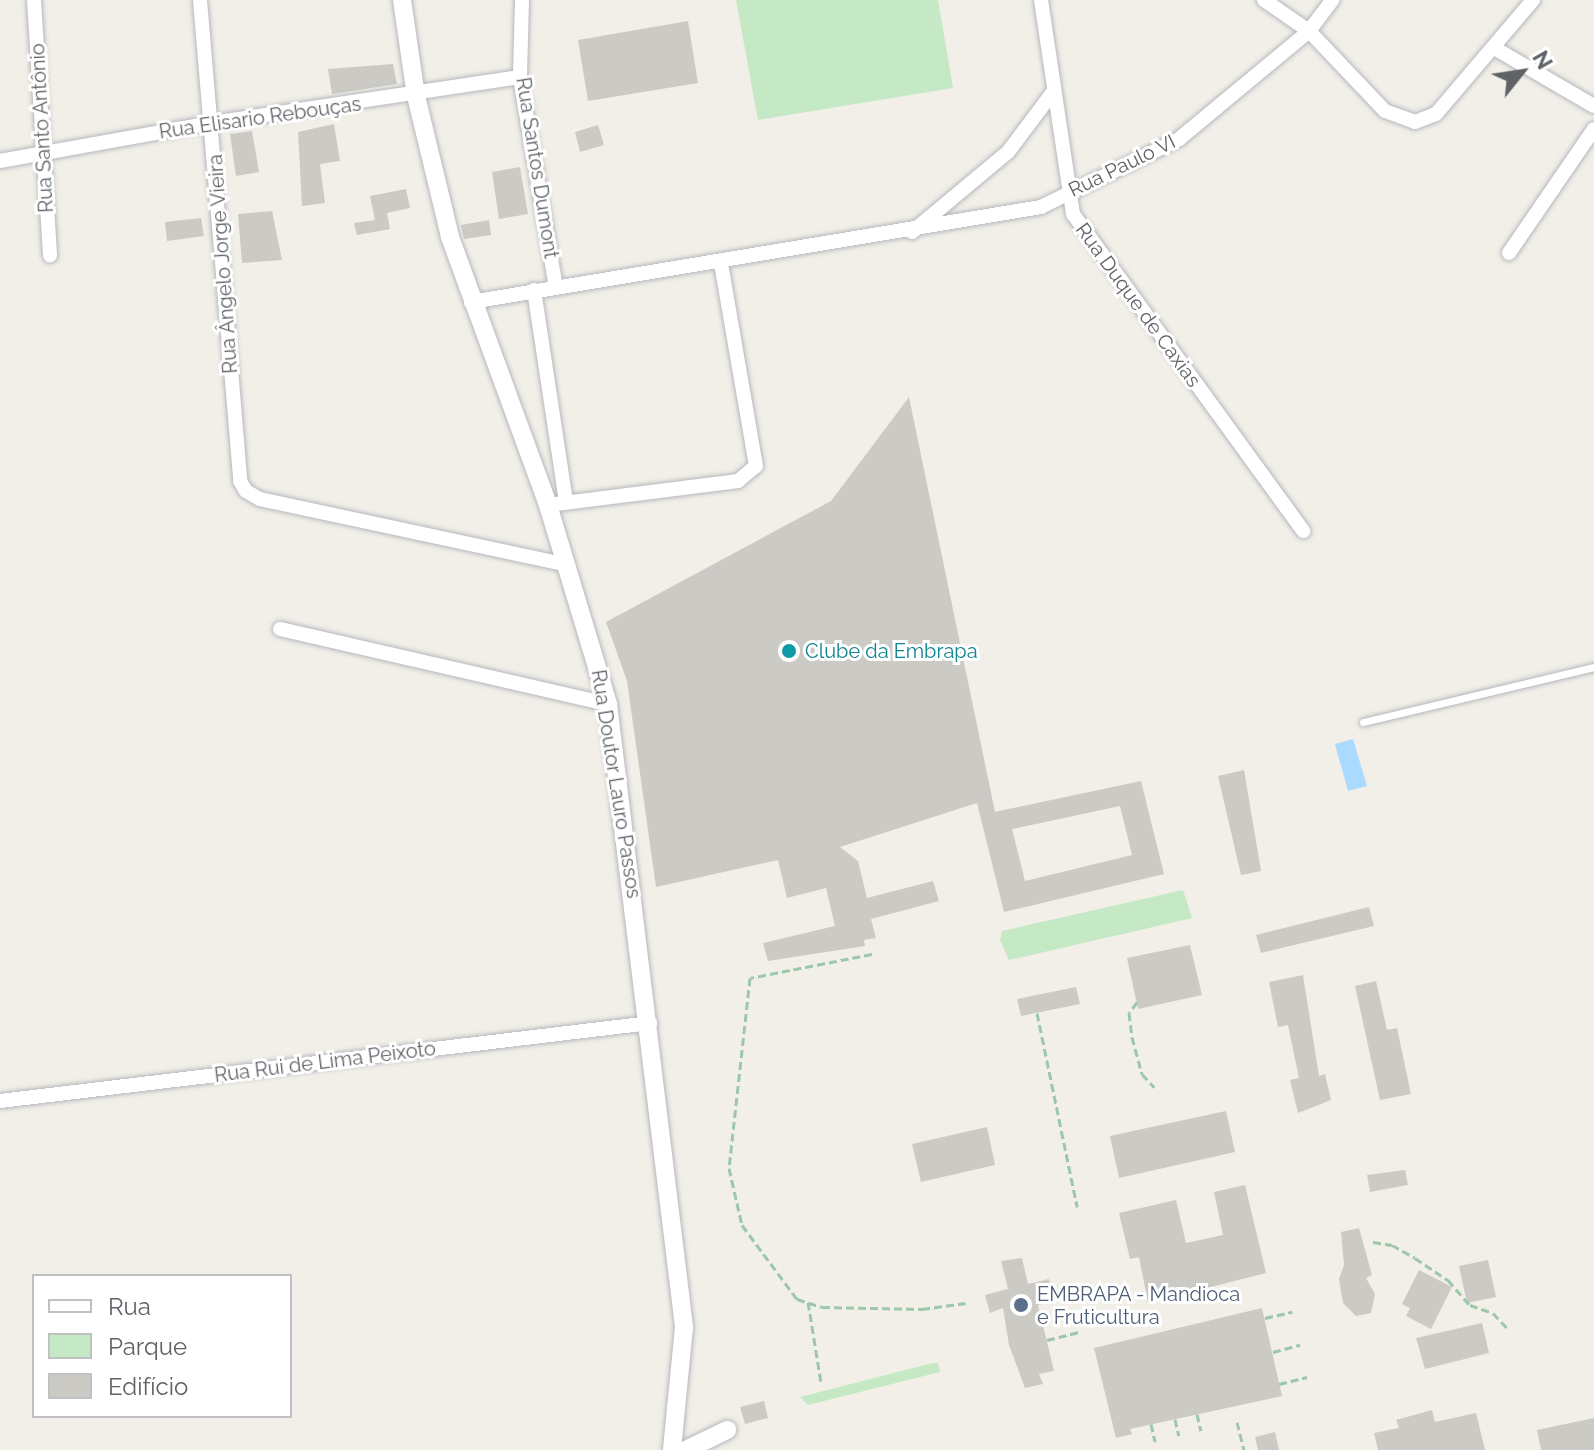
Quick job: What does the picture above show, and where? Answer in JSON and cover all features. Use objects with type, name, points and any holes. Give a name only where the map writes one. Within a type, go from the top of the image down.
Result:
[{"type":"main road","name":"Rua Doutor Lauro Passos","points":[[402,0],[416,96],[432,174],[471,302],[557,504],[568,565],[608,704],[650,1023],[684,1327],[672,1450]]},
{"type":"main road","points":[[686,1450],[727,1430]]},
{"type":"street","name":"Rua Santo Antônio","points":[[34,0],[50,256]]},
{"type":"street","name":"Rua Ângelo Jorge Vieira","points":[[200,0],[240,481],[260,499],[568,565]]},
{"type":"street","name":"Rua Santos Dumont","points":[[522,0],[520,77],[556,287]]},
{"type":"street","name":"Rua Duque de Caxias","points":[[1041,0],[1067,194],[1085,235],[1303,531]]},
{"type":"street","points":[[1264,0],[1309,31],[1385,111],[1425,121],[1496,49],[1533,0]]},
{"type":"street","name":"Rua Paulo VI","points":[[471,302],[1018,214],[1067,194],[1179,139],[1309,31],[1332,0]]},
{"type":"street","points":[[1496,49],[1594,106]]},
{"type":"street","name":"Rua Elisario Rebouças","points":[[0,161],[212,123],[416,96],[520,77]]},
{"type":"street","points":[[912,232],[1008,152],[1053,92]]},
{"type":"street","points":[[1509,253],[1594,129]]},
{"type":"street","points":[[534,290],[557,504],[738,481],[756,466],[721,263]]},
{"type":"street","points":[[280,629],[608,704]]},
{"type":"street","name":"Rua Rui de Lima Peixoto","points":[[0,1101],[650,1023]]},
{"type":"lane","points":[[1363,722],[1594,667]]},
{"type":"path","points":[[872,954],[750,978],[729,1168],[742,1225],[797,1299],[922,1309],[966,1303]]},
{"type":"path","points":[[1137,1002],[1129,1013],[1132,1037],[1142,1074],[1154,1087]]},
{"type":"path","points":[[1037,1013],[1077,1207]]},
{"type":"path","points":[[1373,1242],[1392,1245],[1415,1258],[1448,1280],[1470,1305],[1493,1313],[1509,1330]]},
{"type":"path","points":[[808,1302],[821,1382]]},
{"type":"path","points":[[1265,1318],[1292,1312]]},
{"type":"path","points":[[1047,1340],[1080,1332]]},
{"type":"path","points":[[1273,1352],[1300,1345]]},
{"type":"path","points":[[1279,1384],[1307,1377]]},
{"type":"path","points":[[1197,1414],[1201,1431]]},
{"type":"path","points":[[1175,1419],[1179,1436]]},
{"type":"path","points":[[1237,1422],[1244,1450]]},
{"type":"path","points":[[1151,1424],[1155,1442]]},
{"type":"green space","points":[[736,0],[938,0],[953,88],[758,120]]},
{"type":"green space","points":[[1183,890],[1192,918],[1009,960],[1000,940],[1002,931]]},
{"type":"green space","points":[[938,1363],[940,1372],[808,1405],[800,1397]]},
{"type":"water","points":[[1353,739],[1367,786],[1348,791],[1335,744]]},
{"type":"building","points":[[688,21],[698,83],[588,101],[578,40]]},
{"type":"building","points":[[393,64],[397,84],[332,94],[328,69]]},
{"type":"building","points":[[334,124],[340,161],[320,164],[325,203],[302,206],[298,132]]},
{"type":"building","points":[[598,125],[604,145],[580,152],[575,132]]},
{"type":"building","points":[[252,131],[259,172],[236,176],[230,134]]},
{"type":"building","points":[[520,167],[528,214],[499,219],[492,172]]},
{"type":"building","points":[[406,189],[410,208],[387,213],[390,229],[357,235],[354,223],[375,220],[370,196]]},
{"type":"building","points":[[272,211],[282,260],[242,263],[238,214]]},
{"type":"building","points":[[201,218],[204,236],[167,241],[165,222]]},
{"type":"building","points":[[489,220],[491,235],[464,239],[461,225]]},
{"type":"building","name":"Clube da Embrapa","points":[[909,397],[995,812],[1141,781],[1164,874],[1004,912],[977,803],[840,847],[858,861],[867,898],[933,881],[939,901],[871,919],[876,938],[864,940],[865,946],[768,961],[763,943],[835,926],[826,888],[787,898],[778,860],[656,887],[627,681],[606,622],[831,501]],"holes":[[[1120,806],[1132,855],[1025,881],[1012,829]]]},
{"type":"building","points":[[1244,770],[1261,871],[1241,875],[1218,776]]},
{"type":"building","points":[[1369,907],[1374,926],[1261,953],[1256,935]]},
{"type":"building","points":[[1190,945],[1202,995],[1138,1009],[1127,958]]},
{"type":"building","points":[[1303,975],[1319,1076],[1325,1074],[1331,1100],[1298,1113],[1290,1080],[1299,1078],[1288,1025],[1278,1027],[1269,982]]},
{"type":"building","points":[[1376,981],[1387,1030],[1397,1028],[1411,1094],[1380,1100],[1355,986]]},
{"type":"building","points":[[1076,987],[1080,1004],[1021,1016],[1017,999]]},
{"type":"building","points":[[1226,1111],[1235,1152],[1119,1178],[1110,1136]]},
{"type":"building","points":[[987,1127],[995,1165],[921,1182],[912,1144]]},
{"type":"building","points":[[1405,1170],[1408,1185],[1370,1192],[1367,1175]]},
{"type":"building","points":[[1245,1185],[1266,1273],[1148,1303],[1139,1257],[1130,1259],[1119,1213],[1176,1200],[1186,1243],[1223,1235],[1214,1192]]},
{"type":"building","points":[[1359,1228],[1372,1275],[1366,1278],[1375,1294],[1371,1313],[1356,1316],[1343,1303],[1339,1279],[1344,1265],[1341,1232]]},
{"type":"building","points":[[1022,1258],[1028,1284],[1049,1279],[1053,1302],[1038,1305],[1054,1371],[1039,1374],[1043,1384],[1025,1388],[1009,1345],[1003,1308],[990,1313],[985,1295],[1008,1289],[1001,1261]]},
{"type":"building","points":[[1488,1260],[1496,1297],[1467,1303],[1459,1266]]},
{"type":"building","points":[[1419,1270],[1452,1287],[1431,1329],[1406,1316],[1410,1308],[1402,1304]]},
{"type":"building","points":[[1262,1308],[1282,1396],[1130,1429],[1132,1434],[1116,1438],[1094,1348]]},
{"type":"building","points":[[1482,1323],[1489,1353],[1425,1369],[1416,1338]]},
{"type":"building","points":[[764,1401],[768,1418],[745,1424],[740,1407]]},
{"type":"building","points":[[1432,1410],[1435,1422],[1476,1413],[1485,1450],[1378,1450],[1374,1433],[1399,1428],[1396,1420]]},
{"type":"building","points":[[1594,1418],[1594,1450],[1541,1450],[1537,1430]]},
{"type":"building","points":[[1275,1432],[1279,1450],[1258,1450],[1255,1437]]},
{"type":"place","name":"Clube da Embrapa","points":[[789,651]]},
{"type":"place","name":"EMBRAPA - Mandioca e Fruticultura","points":[[1021,1305]]}]
